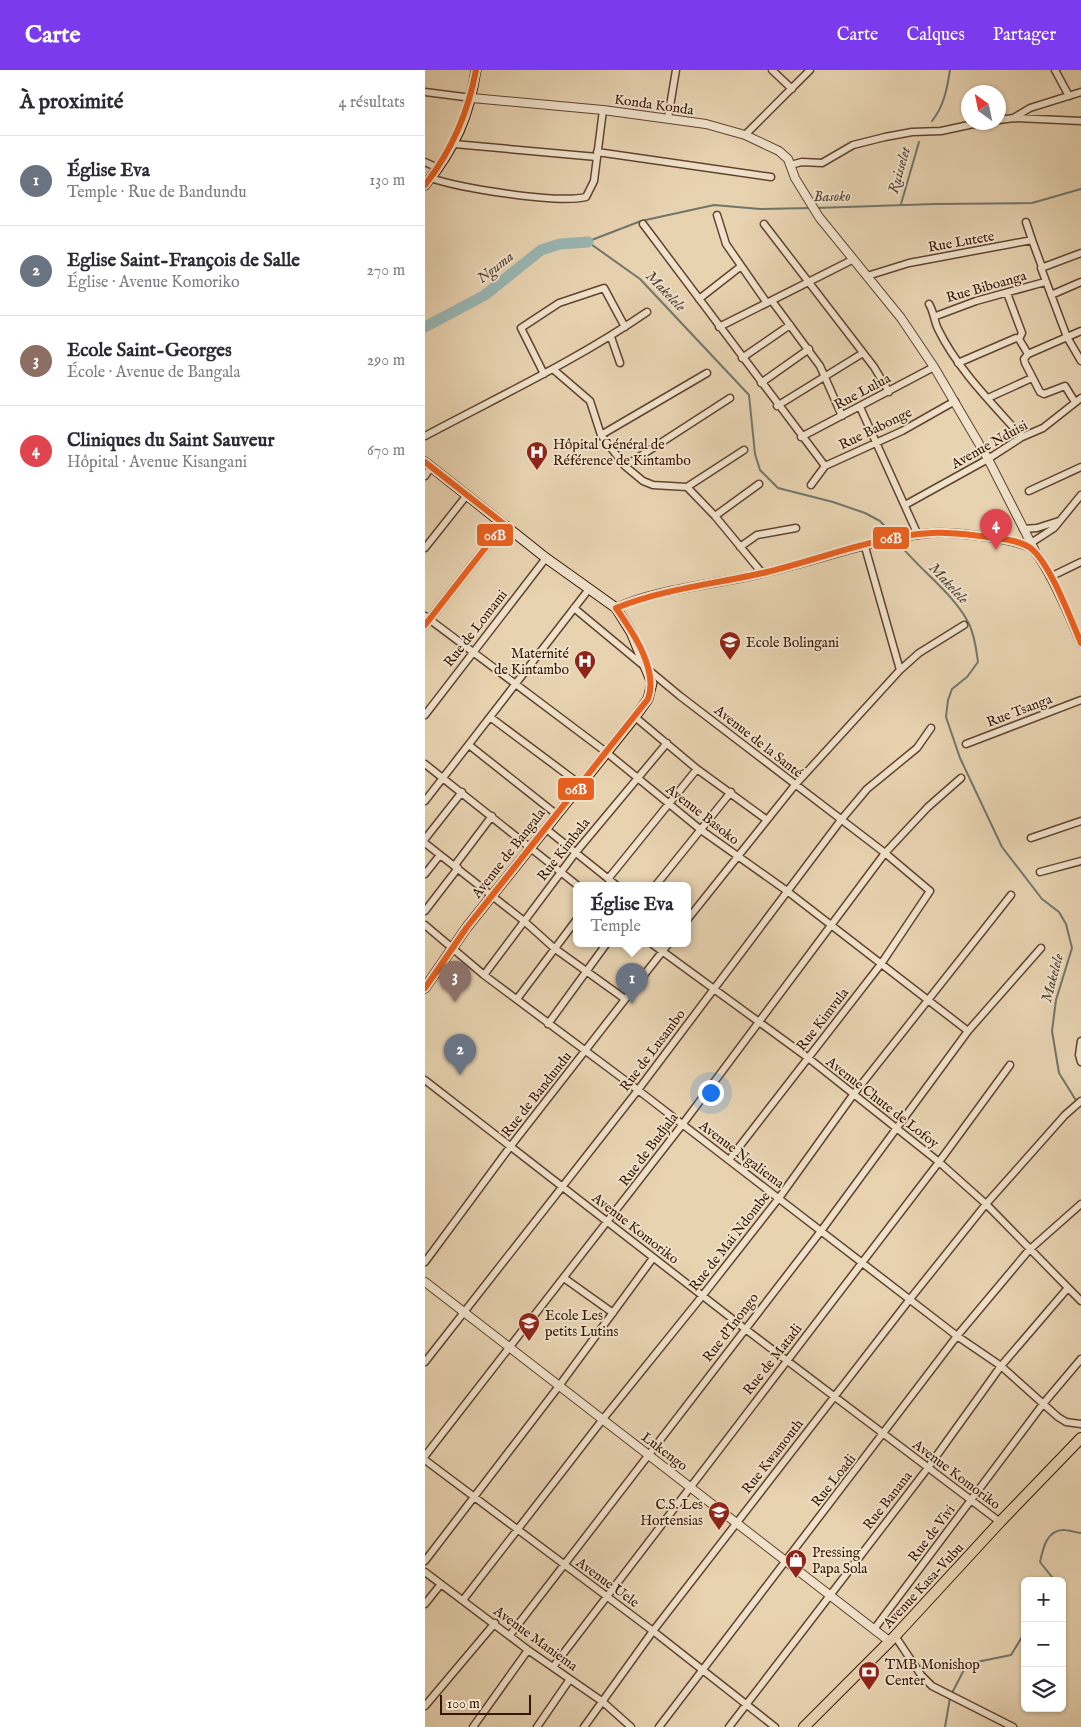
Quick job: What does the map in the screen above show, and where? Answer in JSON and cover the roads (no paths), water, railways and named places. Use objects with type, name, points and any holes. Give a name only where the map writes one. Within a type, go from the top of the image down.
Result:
[{"type":"main road","points":[[425,185],[454,144],[465,122],[472,98],[476,70]]},
{"type":"main road","points":[[428,465],[546,558],[616,608]]},
{"type":"main road","name":"Avenue de Bangala","points":[[427,982],[545,828],[635,717],[651,691],[652,683],[648,670],[628,627],[616,608]]},
{"type":"main road","name":"Avenue Kasa-Vubu","points":[[804,1727],[892,1639],[1081,1438]]},
{"type":"street","points":[[668,118],[676,70]]},
{"type":"street","points":[[772,70],[792,88]]},
{"type":"street","points":[[745,135],[810,70]]},
{"type":"street","points":[[1055,70],[1069,96]]},
{"type":"street","points":[[425,92],[472,98]]},
{"type":"street","points":[[1014,118],[1030,108],[1081,92]]},
{"type":"street","name":"Konda Konda","points":[[472,98],[603,110],[712,125],[745,135],[779,151],[788,159],[795,178],[819,217],[901,318],[934,367],[988,459],[1081,643]]},
{"type":"street","points":[[431,178],[457,186],[543,196],[582,198],[590,194],[603,110]]},
{"type":"street","points":[[1006,119],[1081,121]]},
{"type":"street","points":[[790,165],[803,162],[822,163],[853,145],[885,137],[912,132],[941,131],[961,127]]},
{"type":"street","points":[[454,144],[597,154],[771,177]]},
{"type":"street","points":[[425,162],[438,168]]},
{"type":"street","points":[[717,215],[726,244],[740,267],[809,350],[826,376],[842,416]]},
{"type":"street","points":[[1026,222],[1045,282],[1067,337],[1081,361]]},
{"type":"street","points":[[643,224],[777,406],[825,466]]},
{"type":"street","points":[[764,224],[863,353],[889,392]]},
{"type":"street","name":"Rue Lutete","points":[[867,276],[909,263],[1032,240]]},
{"type":"street","name":"Rue Biboanga","points":[[1041,267],[1081,253]]},
{"type":"street","points":[[719,326],[853,260]]},
{"type":"street","points":[[699,299],[740,267]]},
{"type":"street","name":"Rue Biboanga","points":[[935,316],[967,304],[1045,282]]},
{"type":"street","points":[[1051,295],[1081,282]]},
{"type":"street","points":[[544,374],[521,328],[559,303],[603,288],[625,328]]},
{"type":"street","points":[[1007,293],[1022,333],[1019,339]]},
{"type":"street","points":[[929,304],[935,316],[938,330],[958,363],[1022,437]]},
{"type":"street","points":[[425,436],[553,370],[611,337],[647,312]]},
{"type":"street","points":[[742,358],[790,325]]},
{"type":"street","points":[[1075,402],[1065,386],[1042,394],[1032,378],[1024,359],[1028,354],[1081,331]]},
{"type":"street","points":[[611,337],[620,363]]},
{"type":"street","points":[[958,363],[1011,339],[1019,339]]},
{"type":"street","points":[[1019,339],[1028,354]]},
{"type":"street","points":[[761,383],[809,350]]},
{"type":"street","points":[[777,406],[863,353]]},
{"type":"street","name":"Rue Lulua","points":[[801,437],[934,367]]},
{"type":"street","points":[[553,370],[590,401],[601,435],[625,466],[653,486],[687,486],[743,450]]},
{"type":"street","points":[[601,435],[707,373]]},
{"type":"street","points":[[988,398],[1032,378]]},
{"type":"street","points":[[625,466],[730,398]]},
{"type":"street","name":"Avenue Nduisi","points":[[905,505],[988,459],[1022,437],[1043,428],[1081,398]]},
{"type":"street","name":"Rue Babonge","points":[[811,485],[825,466],[955,402]]},
{"type":"street","points":[[860,407],[918,535]]},
{"type":"street","points":[[425,476],[428,465]]},
{"type":"street","points":[[1029,490],[1081,467]]},
{"type":"street","points":[[715,516],[759,484]]},
{"type":"street","points":[[687,486],[715,516],[762,574]]},
{"type":"street","points":[[425,548],[467,495]]},
{"type":"street","points":[[1031,543],[1047,533],[1081,495]]},
{"type":"street","points":[[1023,529],[1037,528],[1060,520]]},
{"type":"street","points":[[427,620],[504,524]]},
{"type":"street","points":[[740,546],[757,535],[796,528]]},
{"type":"street","points":[[616,608],[640,599],[762,574],[883,542],[918,535],[947,533],[977,537],[1019,543],[1035,551]]},
{"type":"street","points":[[865,547],[900,670]]},
{"type":"street","name":"Rue de Lomami","points":[[425,715],[546,558]]},
{"type":"street","points":[[1049,577],[1081,562]]},
{"type":"street","points":[[425,800],[589,589]]},
{"type":"street","name":"Avenue de la Santé","points":[[574,608],[648,670],[885,853],[930,891]]},
{"type":"street","name":"Avenue Basoko","points":[[427,620],[473,651],[606,752],[668,805],[787,890],[968,1031]]},
{"type":"street","points":[[691,915],[795,785],[900,670],[919,653],[964,625]]},
{"type":"street","name":"Rue Tsanga","points":[[966,744],[1081,700]]},
{"type":"street","points":[[490,717],[581,785]]},
{"type":"street","points":[[635,717],[697,769],[767,820]]},
{"type":"street","name":"Rue de Lusambo","points":[[425,1362],[637,1090],[841,820],[872,784],[917,748],[931,728]]},
{"type":"street","name":"Rue Kimbala","points":[[484,975],[561,871],[667,743]]},
{"type":"street","points":[[469,745],[556,814]]},
{"type":"street","points":[[425,764],[574,882]]},
{"type":"street","points":[[608,879],[697,769]]},
{"type":"street","name":"Rue de Budjala","points":[[425,1458],[682,1125],[885,853],[928,808],[961,778]]},
{"type":"street","points":[[425,839],[462,792]]},
{"type":"street","points":[[658,882],[731,792]]},
{"type":"street","points":[[425,911],[492,816]]},
{"type":"street","points":[[1031,838],[1081,821]]},
{"type":"street","points":[[545,828],[612,882]]},
{"type":"street","points":[[425,844],[524,920],[554,948],[625,999]]},
{"type":"street","points":[[425,874],[440,854]]},
{"type":"street","points":[[1040,872],[1081,861]]},
{"type":"street","name":"Rue Kimvula","points":[[729,1160],[881,964],[930,891]]},
{"type":"street","name":"Rue de Mai Ndombe","points":[[463,1600],[603,1419],[779,1198],[853,1095],[1011,894]]},
{"type":"street","points":[[517,999],[573,924]]},
{"type":"street","name":"Avenue Ngaliema","points":[[425,925],[484,975],[779,1198],[957,1336],[1001,1366],[1066,1422],[1081,1424]]},
{"type":"street","points":[[548,1024],[604,947]]},
{"type":"street","name":"Avenue Chute de Lofoy","points":[[656,947],[807,1058],[939,1162],[986,1204],[1081,1301]]},
{"type":"street","name":"Rue de Bandundu","points":[[425,1262],[510,1147],[666,947]]},
{"type":"street","name":"Rue d'Inongo","points":[[510,1635],[563,1564],[650,1455],[744,1328],[821,1231],[898,1129],[968,1031],[1041,948]]},
{"type":"street","points":[[1081,1041],[1079,1055],[1081,1062]]},
{"type":"street","name":"Rue de Matadi","points":[[553,1667],[939,1162],[1010,1065]]},
{"type":"street","name":"Avenue Komoriko","points":[[425,1080],[744,1328],[1000,1522]]},
{"type":"street","name":"Rue Kwamouth","points":[[584,1727],[653,1631],[910,1299],[986,1204],[1081,1101]]},
{"type":"street","name":"Rue Loadi","points":[[659,1727],[957,1336],[1029,1250],[1081,1204]]},
{"type":"street","points":[[425,1561],[559,1386],[653,1258]]},
{"type":"street","points":[[563,1278],[613,1313]]},
{"type":"street","name":"Lukengo","points":[[425,1282],[737,1522],[785,1562],[892,1639]]},
{"type":"street","name":"Rue Banana","points":[[729,1727],[927,1468],[1001,1366],[1067,1288]]},
{"type":"street","points":[[1043,1404],[1081,1358]]},
{"type":"street","name":"Rue de Vivi","points":[[875,1628],[1043,1404]]},
{"type":"street","name":"Avenue Uele","points":[[425,1458],[653,1631],[701,1671],[775,1727]]},
{"type":"street","name":"Avenue Maniema","points":[[425,1572],[495,1623],[528,1650],[603,1702],[631,1727]]},
{"type":"street","points":[[425,1604],[441,1584]]},
{"type":"street","points":[[425,1706],[495,1623]]},
{"type":"street","points":[[892,1639],[926,1682],[961,1703],[1013,1727]]},
{"type":"street","points":[[473,1727],[528,1650]]},
{"type":"street","points":[[537,1727],[571,1679]]},
{"type":"waterway","name":"Ruisselet","points":[[932,121],[942,103],[950,70]]},
{"type":"waterway","name":"Ruisselet","points":[[901,204],[919,142]]},
{"type":"waterway","name":"Basoko","points":[[816,208],[1032,203],[1081,189]]},
{"type":"waterway","name":"Basoko","points":[[589,241],[641,221],[714,205],[760,209],[811,208]]},
{"type":"waterway","name":"Makelele","points":[[588,242],[640,279],[749,395],[755,454],[760,470],[778,488],[833,502],[865,513],[880,521],[894,536]]},
{"type":"waterway","name":"Nguma","points":[[425,327],[485,295],[541,250],[560,244],[588,242]]},
{"type":"waterway","name":"Makelele","points":[[896,540],[945,591],[962,613],[973,633],[978,662],[967,677],[952,689],[948,700],[946,717],[960,758],[1002,847],[1042,899],[1059,912],[1066,924],[1072,948],[1056,1000],[1052,1031],[1059,1073],[1077,1102]]},
{"type":"waterway","points":[[1052,1577],[1040,1562],[1047,1540],[1059,1531],[1067,1530],[1081,1533]]},
{"type":"waterway","points":[[952,1693],[967,1664],[1011,1655],[1021,1639]]},
{"type":"waterway","points":[[945,1727],[950,1698]]},
{"type":"place","name":"Hôpital Général de Référence de Kintambo","points":[[537,471]]},
{"type":"place","name":"Cliniques du Saint Sauveur","points":[[996,550]]},
{"type":"place","name":"Ecole Bolingani","points":[[730,661]]},
{"type":"place","name":"Maternité de Kintambo","points":[[585,680]]},
{"type":"place","name":"Ecole Saint-Georges","points":[[455,1002]]},
{"type":"place","name":"Église Eva","points":[[632,1004]]},
{"type":"place","name":"Eglise Saint-François de Salle","points":[[460,1075]]},
{"type":"place","name":"Ecole Les petits Lutins","points":[[529,1342]]},
{"type":"place","name":"C.S. Les Hortensias","points":[[719,1531]]},
{"type":"place","name":"Pressing Papa Sola","points":[[796,1579]]},
{"type":"place","name":"TMB Monishop Center","points":[[869,1691]]}]
